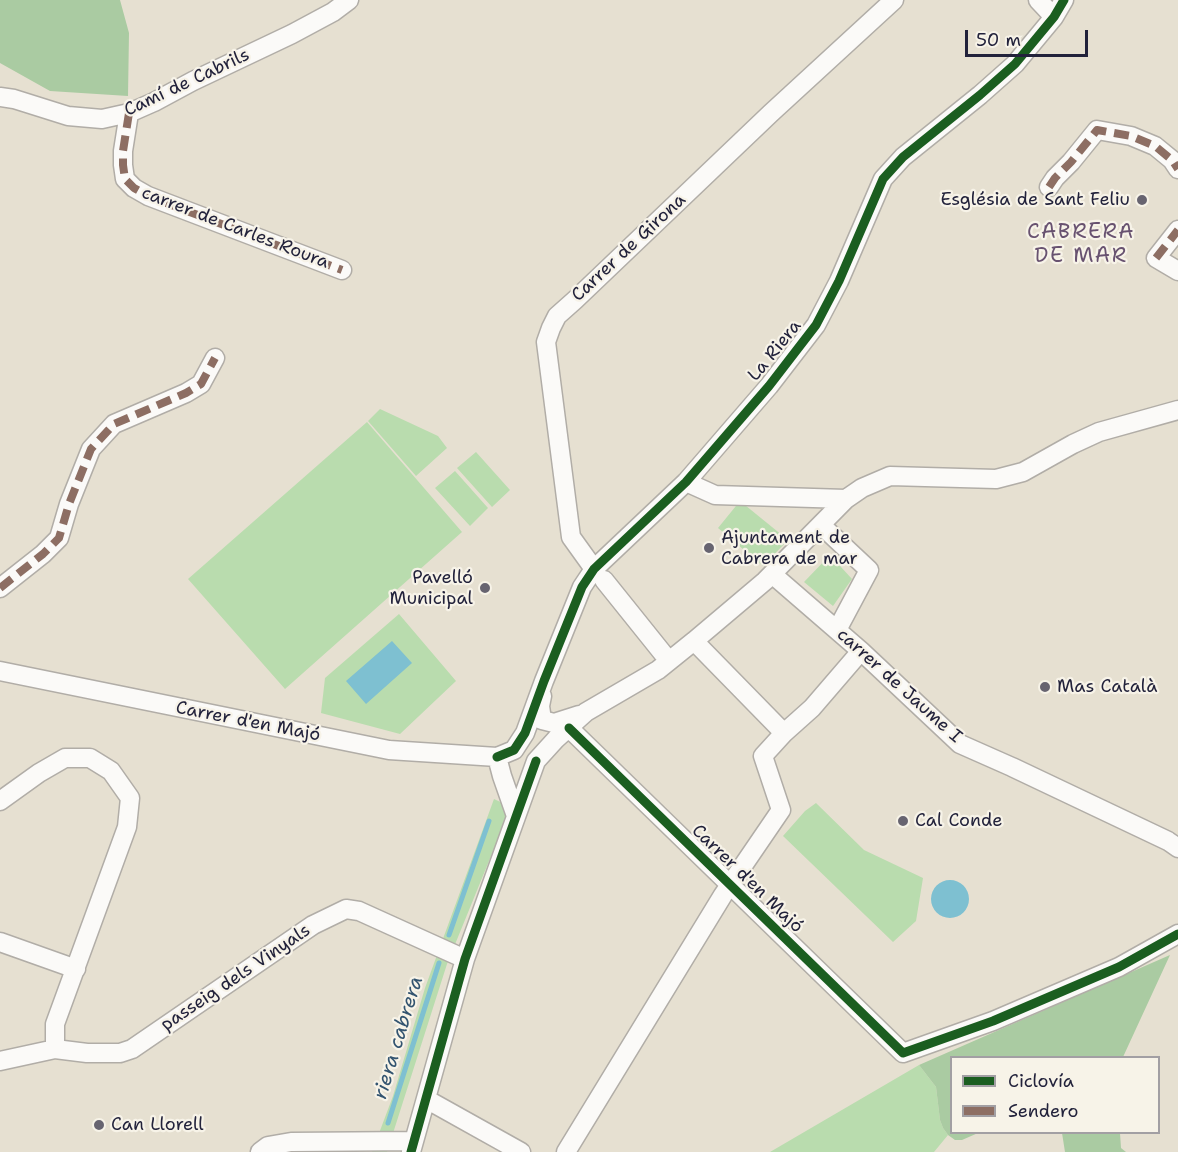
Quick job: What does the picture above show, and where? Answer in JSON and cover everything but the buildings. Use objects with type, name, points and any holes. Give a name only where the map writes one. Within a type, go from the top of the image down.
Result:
[{"type":"street","name":"Camí de Cabrils","points":[[7,98],[68,116],[102,120],[129,113],[292,34],[333,12],[349,0]]},
{"type":"street","name":"Carrer de Girona","points":[[669,661],[571,537],[546,342],[557,316],[894,0]]},
{"type":"street","points":[[1038,0],[1054,17]]},
{"type":"street","name":"La Riera","points":[[525,733],[582,587],[599,575],[686,482],[769,386],[816,325],[839,281],[884,179],[903,157],[1015,64],[1054,17],[1064,0]]},
{"type":"street","name":"carrer de Carles Roura","points":[[129,113],[123,165],[125,178],[134,188],[148,196],[342,270]]},
{"type":"street","points":[[1049,187],[1097,130],[1131,136],[1155,146],[1172,160],[1178,169]]},
{"type":"street","points":[[1178,230],[1156,258],[1178,271]]},
{"type":"street","points":[[0,588],[43,554],[58,538],[91,449],[114,424],[186,393],[201,384],[215,357]]},
{"type":"street","points":[[544,681],[540,706],[542,720],[554,723],[586,712],[658,670],[772,574],[846,499],[862,488],[890,476],[996,479],[1023,472],[1099,432],[1178,410]]},
{"type":"street","points":[[686,482],[715,495],[846,499]]},
{"type":"street","points":[[821,525],[869,570],[837,630]]},
{"type":"street","name":"carrer de Jaume I","points":[[772,574],[861,651],[960,744],[1173,844]]},
{"type":"street","points":[[694,641],[784,733]]},
{"type":"street","points":[[566,1152],[729,886],[781,810],[763,756],[812,708],[861,651]]},
{"type":"street","name":"Carrer d'en Majó","points":[[0,671],[389,750],[497,757]]},
{"type":"street","points":[[260,1152],[268,1146],[291,1142],[413,1147],[460,957],[536,761],[586,712]]},
{"type":"street","name":"Carrer d'en Majó","points":[[568,728],[903,1053],[993,1021],[1119,967],[1178,934]]},
{"type":"street","points":[[516,816],[497,757],[513,750],[525,733]]},
{"type":"street","points":[[525,733],[536,761]]},
{"type":"street","points":[[0,801],[39,773],[65,758],[90,758],[111,771],[130,798],[127,827],[55,1024],[55,1048]]},
{"type":"street","points":[[502,777],[527,785]]},
{"type":"street","name":"passeig dels Vinyals","points":[[0,1061],[55,1048],[87,1053],[120,1053],[132,1049],[313,925],[346,909],[359,911],[460,957]]},
{"type":"street","points":[[0,942],[76,969]]},
{"type":"street","points":[[426,1099],[521,1152]]},
{"type":"green space","points":[[0,0],[120,0],[129,33],[128,96],[50,91],[0,63]]},
{"type":"green space","points":[[380,409],[438,436],[447,448],[416,476],[368,421]]},
{"type":"green space","points":[[367,422],[462,532],[285,689],[188,579]]},
{"type":"green space","points":[[476,452],[510,490],[492,507],[457,468]]},
{"type":"green space","points":[[455,471],[488,508],[470,526],[435,488]]},
{"type":"green space","points":[[740,501],[788,540],[763,566],[718,528]]},
{"type":"green space","points":[[830,555],[852,579],[833,606],[804,582]]},
{"type":"green space","points":[[399,614],[456,681],[400,734],[321,713],[325,678]]},
{"type":"green space","points":[[494,799],[511,807],[447,964],[387,1152],[372,1152],[393,1096],[425,988]]},
{"type":"green space","points":[[816,803],[864,850],[923,878],[916,921],[893,942],[783,836],[805,811]]},
{"type":"green space","points":[[1170,955],[1123,1056],[950,1056],[950,1134],[976,1134],[962,1140],[955,1140],[948,1135],[940,1120],[936,1087],[919,1065]]},
{"type":"green space","points":[[919,1065],[936,1087],[940,1120],[948,1135],[934,1152],[770,1152]]},
{"type":"green space","points":[[1062,1134],[1120,1134],[1121,1148],[1126,1152],[1065,1152]]},
{"type":"water","points":[[392,641],[412,663],[366,704],[346,681]]},
{"type":"water","points":[[950,880],[964,885],[969,899],[964,913],[950,918],[936,913],[931,899],[936,885]]},
{"type":"waterway","name":"riera cabrera","points":[[449,935],[489,821]]},
{"type":"waterway","name":"riera cabrera","points":[[388,1123],[439,963]]},
{"type":"marked path","points":[[129,113],[123,165],[125,179],[134,188],[148,196],[342,270]]},
{"type":"marked path","points":[[1049,187],[1097,130],[1131,136],[1155,146],[1172,160],[1178,169]]},
{"type":"marked path","points":[[1156,258],[1178,230]]},
{"type":"marked path","points":[[0,588],[43,554],[59,538],[69,504],[91,449],[114,424],[186,393],[201,384],[215,358]]},
{"type":"cycle path","points":[[497,757],[514,750],[525,733],[582,587],[594,569],[686,482],[769,386],[816,325],[839,281],[883,179],[903,157],[1015,64],[1054,17],[1064,0]]},
{"type":"cycle path","points":[[569,728],[903,1053],[993,1021],[1119,967],[1178,934]]},
{"type":"cycle path","points":[[411,1152],[465,959],[536,761]]},
{"type":"place","name":"Església de Sant Feliu","points":[[1142,200]]},
{"type":"place","name":"Ajuntament de Cabrera de mar","points":[[709,548]]},
{"type":"place","name":"Pavelló Municipal","points":[[485,588]]},
{"type":"place","name":"Mas Català","points":[[1045,687]]},
{"type":"place","name":"Cal Conde","points":[[903,821]]},
{"type":"place","name":"Can Llorell","points":[[99,1125]]},
{"type":"district","name":"CABRERA DE MAR","points":[[1081,245]]}]
